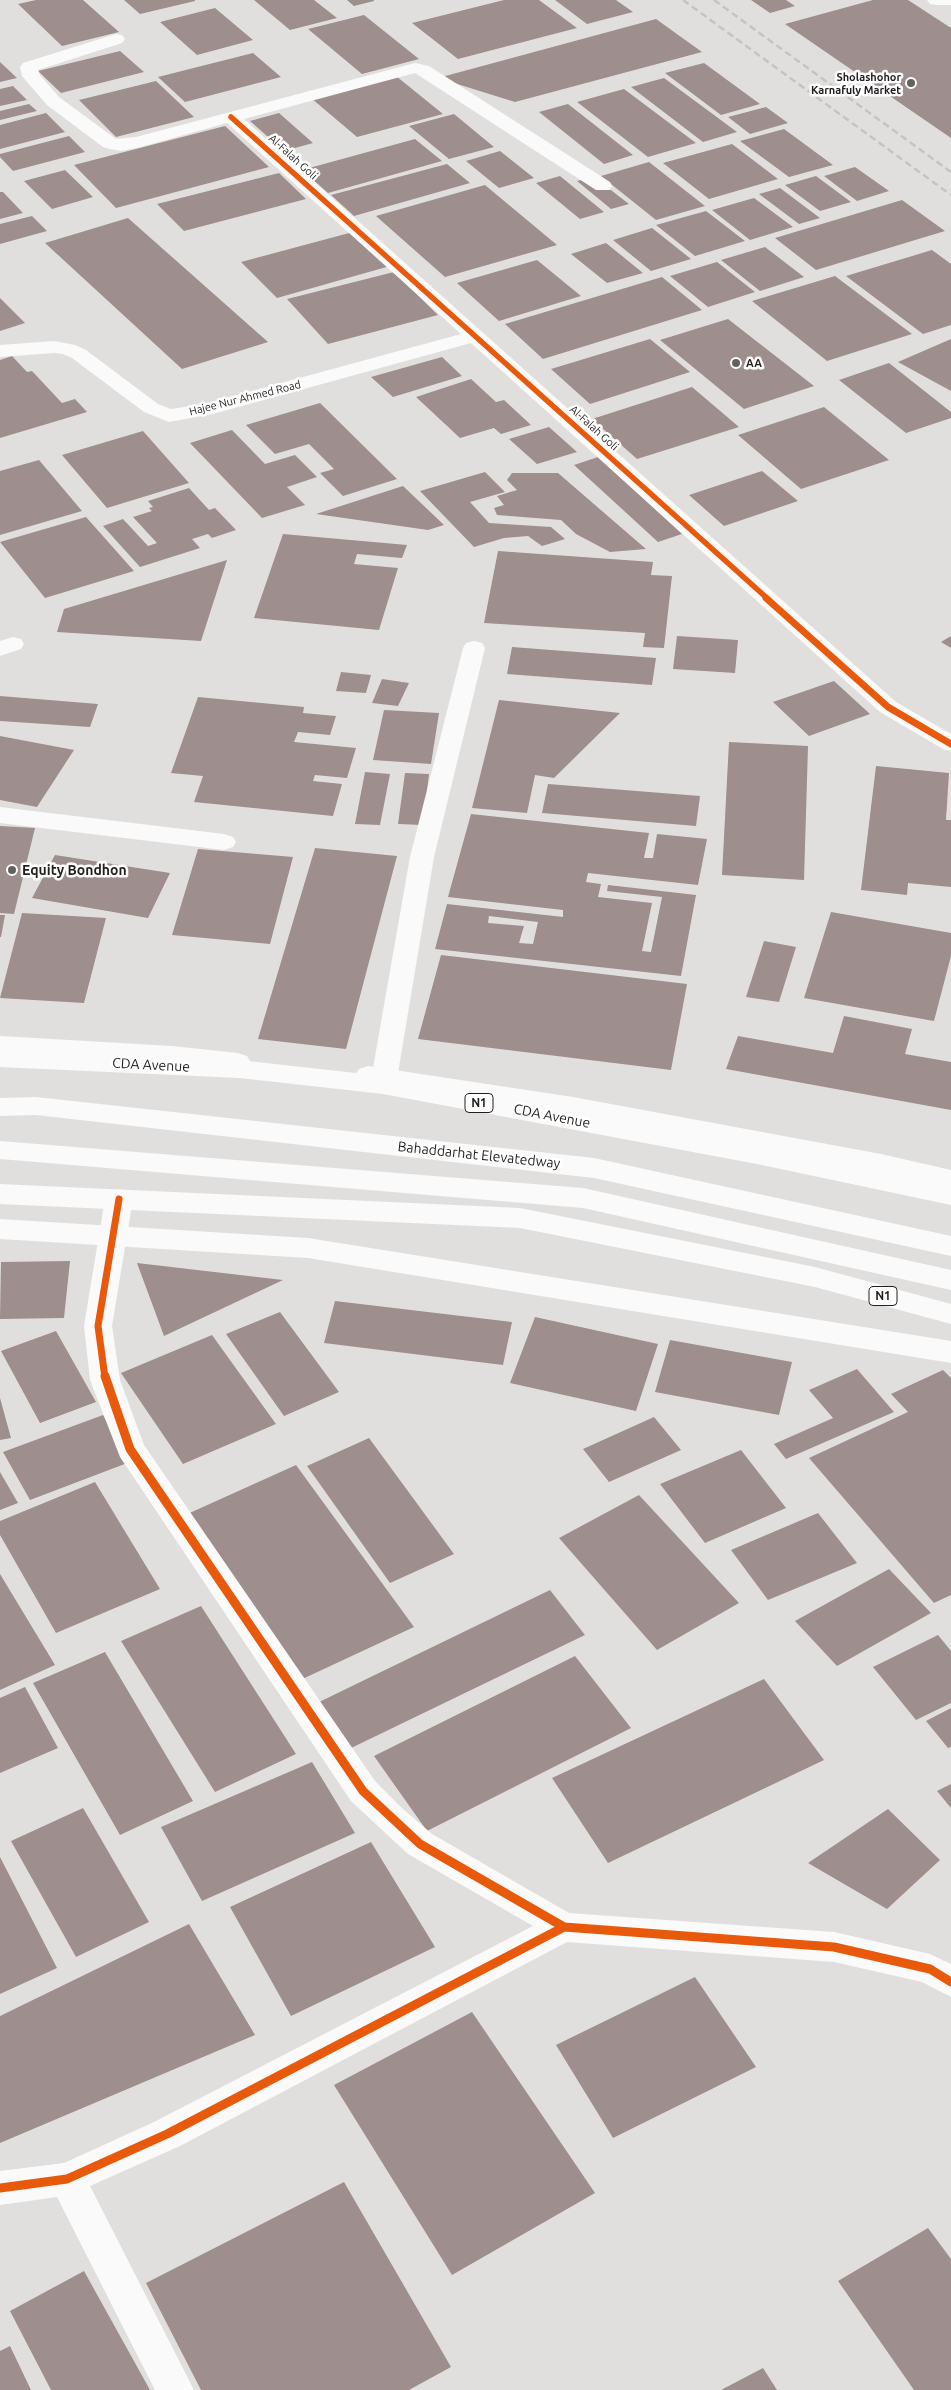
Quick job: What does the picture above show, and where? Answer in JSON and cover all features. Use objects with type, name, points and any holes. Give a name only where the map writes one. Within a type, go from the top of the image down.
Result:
[{"type":"main road","points":[[936,0],[951,0]]},
{"type":"main road","points":[[116,39],[29,67],[29,71],[53,101],[110,143],[122,145],[136,142],[415,68],[423,70],[603,186]]},
{"type":"main road","name":"Al-Falah Goli","points":[[231,117],[888,707],[951,744]]},
{"type":"main road","name":"Hajee Nur Ahmed Road","points":[[0,351],[54,347],[68,349],[79,354],[151,408],[169,416],[206,410],[475,336]]},
{"type":"main road","points":[[383,1085],[422,857],[474,648]]},
{"type":"main road","points":[[0,815],[224,842]]},
{"type":"main road","points":[[0,1045],[172,1056],[375,1075],[573,1106],[882,1164],[951,1180]]},
{"type":"main road","name":"CDA Avenue","points":[[0,1058],[239,1069],[383,1085],[757,1155],[951,1195]]},
{"type":"main road","name":"Bahaddarhat Elevatedway","points":[[0,1107],[36,1106],[594,1168],[951,1246]]},
{"type":"main road","points":[[0,1150],[584,1198],[951,1280]]},
{"type":"main road","name":"N1","points":[[0,1194],[520,1218],[815,1278],[951,1314]]},
{"type":"main road","points":[[119,1198],[98,1326],[105,1380],[130,1449],[362,1791],[420,1844],[564,1927],[834,1947],[930,1969],[951,1982]]},
{"type":"main road","points":[[0,1228],[308,1248],[951,1352]]},
{"type":"main road","points":[[0,2188],[67,2179],[167,2134],[564,1927]]},
{"type":"main road","points":[[67,2179],[176,2390]]},
{"type":"building","points":[[36,0],[83,0],[119,32],[62,46],[18,4]]},
{"type":"building","points":[[124,0],[195,0],[195,1],[140,14]]},
{"type":"building","points":[[254,0],[314,0],[337,18],[290,30]]},
{"type":"building","points":[[347,0],[374,0],[374,1],[354,6]]},
{"type":"building","points":[[504,0],[539,0],[577,28],[458,59],[412,23]]},
{"type":"building","points":[[555,0],[616,0],[633,12],[587,24]]},
{"type":"building","points":[[751,0],[786,0],[795,6],[770,13]]},
{"type":"building","name":"Sholashohor Karnafuly Market","points":[[873,0],[908,0],[951,28],[951,138],[785,24]]},
{"type":"building","points":[[215,8],[253,40],[197,55],[160,22]]},
{"type":"building","points":[[364,15],[419,59],[362,74],[308,29]]},
{"type":"building","points":[[656,19],[702,52],[515,102],[438,78]]},
{"type":"building","points":[[120,51],[144,72],[61,93],[38,71]]},
{"type":"building","points":[[253,53],[281,77],[185,102],[158,77]]},
{"type":"building","points":[[0,62],[17,78],[0,82]]},
{"type":"building","points":[[704,63],[760,104],[721,115],[665,73]]},
{"type":"building","points":[[396,76],[443,114],[357,137],[311,98]]},
{"type":"building","points":[[664,78],[737,132],[703,142],[631,87]]},
{"type":"building","points":[[156,81],[194,117],[116,137],[79,100]]},
{"type":"building","points":[[13,86],[27,100],[0,106],[0,89]]},
{"type":"building","points":[[624,89],[696,143],[648,157],[577,102]]},
{"type":"building","points":[[29,104],[37,111],[0,120],[0,111]]},
{"type":"building","points":[[568,104],[633,155],[604,164],[539,112]]},
{"type":"building","points":[[766,107],[788,123],[750,134],[728,117]]},
{"type":"building","points":[[46,113],[65,132],[0,149],[0,125]]},
{"type":"building","points":[[279,113],[313,143],[284,151],[250,121]]},
{"type":"building","points":[[454,114],[494,147],[449,159],[409,126]]},
{"type":"building","points":[[225,126],[269,167],[116,208],[74,165]]},
{"type":"building","points":[[784,129],[833,165],[789,177],[740,141]]},
{"type":"building","points":[[69,136],[85,152],[13,171],[0,157],[0,154]]},
{"type":"building","points":[[415,139],[442,161],[328,193],[302,170]]},
{"type":"building","points":[[732,144],[778,179],[709,199],[663,163]]},
{"type":"building","points":[[500,151],[534,178],[499,188],[466,161]]},
{"type":"building","points":[[649,162],[705,206],[656,220],[601,176]]},
{"type":"building","points":[[447,164],[470,183],[354,216],[331,195]]},
{"type":"building","points":[[855,167],[889,191],[857,201],[824,176]]},
{"type":"building","points":[[65,170],[93,197],[52,209],[24,181]]},
{"type":"building","points":[[279,173],[306,199],[184,231],[157,204]]},
{"type":"building","points":[[560,176],[604,212],[580,219],[536,183]]},
{"type":"building","points":[[816,176],[851,202],[820,211],[785,185]]},
{"type":"building","points":[[594,177],[629,204],[611,209],[577,181]]},
{"type":"building","points":[[485,185],[557,245],[445,277],[376,216]]},
{"type":"building","points":[[780,188],[820,218],[799,224],[759,194]]},
{"type":"building","points":[[0,192],[3,192],[23,213],[0,219]]},
{"type":"building","points":[[754,198],[793,227],[750,240],[712,210]]},
{"type":"building","points":[[902,200],[945,231],[816,270],[775,238]]},
{"type":"building","points":[[706,211],[745,241],[695,256],[656,225]]},
{"type":"building","points":[[32,216],[47,231],[0,244],[0,224]]},
{"type":"building","points":[[128,218],[268,342],[182,369],[45,243]]},
{"type":"building","points":[[652,228],[691,259],[651,271],[613,240]]},
{"type":"building","points":[[353,232],[390,266],[277,298],[241,262]]},
{"type":"building","points":[[606,243],[643,273],[607,283],[571,254]]},
{"type":"building","points":[[765,247],[804,277],[760,291],[721,260]]},
{"type":"building","points":[[932,250],[951,264],[951,325],[923,334],[846,276]]},
{"type":"building","points":[[537,260],[581,296],[499,321],[457,283]]},
{"type":"building","points":[[717,262],[755,292],[708,307],[670,276]]},
{"type":"building","points":[[394,272],[438,315],[328,344],[287,299]]},
{"type":"building","points":[[835,276],[912,334],[827,361],[752,301]]},
{"type":"building","points":[[662,277],[702,310],[543,359],[505,324]]},
{"type":"building","points":[[0,298],[25,323],[0,331]]},
{"type":"building","name":"AA","points":[[728,319],[814,386],[744,409],[660,340]]},
{"type":"building","points":[[650,339],[690,372],[590,404],[551,369]]},
{"type":"building","points":[[951,339],[951,391],[898,362]]},
{"type":"building","points":[[12,356],[27,372],[32,371],[62,403],[75,399],[87,412],[0,438],[0,360]]},
{"type":"building","points":[[442,357],[462,376],[393,397],[371,377]]},
{"type":"building","points":[[889,363],[951,412],[951,418],[906,433],[839,380]]},
{"type":"building","points":[[471,379],[496,402],[504,400],[531,425],[501,434],[494,428],[460,438],[416,397]]},
{"type":"building","points":[[692,387],[739,427],[637,459],[592,419]]},
{"type":"building","points":[[320,403],[397,479],[343,496],[320,473],[334,469],[309,444],[275,454],[246,425]]},
{"type":"building","points":[[824,407],[889,460],[801,489],[738,435]]},
{"type":"building","points":[[549,427],[577,452],[537,464],[509,439]]},
{"type":"building","points":[[232,430],[265,464],[295,455],[317,477],[287,487],[305,505],[262,518],[190,443]]},
{"type":"building","points":[[143,431],[189,483],[107,508],[62,455]]},
{"type":"building","points":[[598,457],[682,534],[658,542],[574,465]]},
{"type":"building","points":[[39,460],[82,511],[0,535],[0,471]]},
{"type":"building","points":[[762,471],[798,501],[724,526],[689,495]]},
{"type":"building","points":[[485,472],[505,492],[470,502],[489,523],[551,527],[565,539],[542,546],[528,536],[504,538],[474,547],[420,491]]},
{"type":"building","points":[[512,473],[558,473],[646,549],[610,552],[576,534],[561,520],[497,515],[494,508],[504,505],[497,496],[517,490],[507,480]]},
{"type":"building","points":[[403,486],[444,525],[428,530],[316,514]]},
{"type":"building","points":[[189,488],[209,510],[215,508],[236,530],[212,538],[208,534],[192,539],[200,548],[140,567],[103,526],[123,519],[148,546],[157,543],[133,517],[152,511],[149,508],[153,507],[148,501]]},
{"type":"building","points":[[86,517],[134,571],[45,598],[0,542]]},
{"type":"building","points":[[283,534],[407,545],[402,558],[357,554],[354,564],[398,568],[379,630],[254,618]]},
{"type":"building","points":[[498,551],[653,562],[651,575],[672,576],[664,648],[643,647],[645,633],[484,623]]},
{"type":"building","points":[[227,560],[201,641],[57,632],[64,609]]},
{"type":"building","points":[[677,636],[738,640],[735,673],[673,669]]},
{"type":"building","points":[[951,636],[951,648],[941,642]]},
{"type":"building","points":[[512,647],[656,658],[652,685],[507,674]]},
{"type":"building","points":[[341,672],[371,675],[366,693],[336,691]]},
{"type":"building","points":[[382,679],[409,683],[398,706],[372,703]]},
{"type":"building","points":[[834,681],[870,714],[809,736],[773,702]]},
{"type":"building","points":[[0,696],[98,704],[90,727],[0,721]]},
{"type":"building","points":[[198,697],[304,707],[303,713],[336,716],[330,735],[298,732],[294,742],[356,748],[347,778],[315,775],[313,781],[342,784],[333,816],[194,802],[203,776],[171,773]]},
{"type":"building","points":[[499,700],[620,713],[554,778],[535,775],[527,813],[472,808]]},
{"type":"building","points":[[384,710],[439,713],[431,764],[373,760]]},
{"type":"building","points":[[0,736],[74,750],[37,807],[0,800]]},
{"type":"building","points":[[729,742],[808,746],[804,880],[722,875]]},
{"type":"building","points":[[876,766],[949,773],[946,820],[951,820],[951,887],[908,883],[907,895],[861,890]]},
{"type":"building","points":[[365,772],[390,774],[380,825],[355,824]]},
{"type":"building","points":[[405,773],[429,774],[423,825],[398,824]]},
{"type":"building","points":[[548,784],[700,796],[696,826],[542,813]]},
{"type":"building","points":[[471,814],[649,833],[644,858],[653,858],[657,834],[707,839],[698,885],[588,873],[586,882],[601,884],[598,897],[652,903],[642,951],[651,952],[662,897],[607,891],[608,885],[696,895],[681,976],[435,949],[447,904],[563,917],[563,910],[448,897]],"holes":[[[489,916],[538,922],[533,944],[519,943],[524,926],[488,923]]]},
{"type":"building","name":"Equity Bondhon","points":[[0,826],[35,828],[14,914],[0,913]]},
{"type":"building","points":[[315,848],[397,856],[346,1049],[258,1039]]},
{"type":"building","points":[[198,849],[293,857],[270,944],[172,935]]},
{"type":"building","points":[[55,855],[170,873],[148,918],[32,898]]},
{"type":"building","points":[[831,912],[951,933],[951,956],[934,1021],[804,998]]},
{"type":"building","points":[[22,913],[106,918],[84,1003],[0,998]]},
{"type":"building","points":[[0,915],[5,915],[1,937],[0,937]]},
{"type":"building","points":[[764,941],[796,947],[779,1002],[746,997]]},
{"type":"building","points":[[441,955],[687,984],[671,1070],[418,1039]]},
{"type":"building","points":[[844,1016],[912,1029],[905,1054],[951,1062],[951,1110],[726,1069],[738,1036],[833,1053]]},
{"type":"building","points":[[70,1261],[64,1318],[0,1319],[1,1262]]},
{"type":"building","points":[[137,1263],[283,1280],[164,1336]]},
{"type":"building","points":[[335,1301],[512,1322],[503,1365],[324,1343]]},
{"type":"building","points":[[280,1312],[339,1392],[284,1416],[226,1334]]},
{"type":"building","points":[[535,1317],[658,1344],[636,1411],[510,1383]]},
{"type":"building","points":[[56,1331],[96,1402],[40,1423],[1,1351]]},
{"type":"building","points":[[212,1335],[276,1424],[183,1464],[121,1373]]},
{"type":"building","points":[[670,1340],[792,1362],[779,1415],[655,1392]]},
{"type":"building","points":[[857,1369],[894,1412],[786,1459],[774,1444],[833,1418],[809,1390]]},
{"type":"building","points":[[943,1370],[951,1378],[951,1595],[934,1603],[809,1458],[908,1412],[891,1394]]},
{"type":"building","points":[[0,1398],[11,1438],[0,1440]]},
{"type":"building","points":[[103,1415],[130,1462],[30,1500],[3,1452]]},
{"type":"building","points":[[654,1417],[681,1450],[609,1482],[583,1449]]},
{"type":"building","points":[[369,1438],[454,1554],[390,1583],[307,1466]]},
{"type":"building","points":[[741,1450],[786,1508],[705,1543],[660,1484]]},
{"type":"building","points":[[296,1465],[414,1627],[296,1682],[183,1516]]},
{"type":"building","points":[[0,1472],[18,1503],[0,1510]]},
{"type":"building","points":[[95,1482],[160,1589],[56,1633],[0,1535],[0,1521]]},
{"type":"building","points":[[639,1495],[739,1603],[657,1650],[559,1538]]},
{"type":"building","points":[[818,1513],[857,1563],[768,1600],[731,1550]]},
{"type":"building","points":[[889,1569],[931,1613],[837,1666],[795,1621]]},
{"type":"building","points":[[0,1574],[55,1665],[0,1690]]},
{"type":"building","points":[[550,1590],[585,1635],[347,1750],[315,1704]]},
{"type":"building","points":[[201,1606],[296,1754],[215,1792],[121,1641]]},
{"type":"building","points":[[938,1635],[951,1651],[951,1703],[916,1720],[873,1667]]},
{"type":"building","points":[[105,1652],[193,1801],[120,1835],[33,1683]]},
{"type":"building","points":[[575,1656],[631,1728],[427,1831],[374,1756]]},
{"type":"building","points":[[764,1679],[824,1760],[608,1863],[552,1778]]},
{"type":"building","points":[[25,1687],[58,1748],[0,1773],[0,1698]]},
{"type":"building","points":[[951,1708],[951,1747],[948,1748],[926,1721]]},
{"type":"building","points":[[312,1762],[355,1833],[202,1901],[161,1827]]},
{"type":"building","points":[[951,1784],[951,1808],[937,1791]]},
{"type":"building","points":[[83,1808],[149,1922],[76,1957],[11,1841]]},
{"type":"building","points":[[888,1809],[940,1860],[887,1909],[808,1863]]},
{"type":"building","points":[[371,1842],[435,1947],[291,2016],[230,1907]]},
{"type":"building","points":[[0,1857],[57,1968],[0,1994]]},
{"type":"building","points":[[189,1924],[255,2035],[0,2143],[0,2016]]},
{"type":"building","points":[[695,1977],[756,2067],[613,2138],[556,2045]]},
{"type":"building","points":[[472,2012],[595,2193],[452,2275],[334,2085]]},
{"type":"building","points":[[344,2182],[451,2367],[409,2390],[201,2390],[146,2283]]},
{"type":"building","points":[[928,2228],[951,2259],[951,2390],[914,2390],[838,2281]]},
{"type":"building","points":[[84,2271],[150,2390],[51,2390],[10,2311]]},
{"type":"building","points":[[10,2346],[31,2390],[0,2390],[0,2351]]},
{"type":"building","points":[[763,2368],[777,2390],[721,2390]]},
{"type":"railway","points":[[683,0],[951,195]]},
{"type":"railway","points":[[714,0],[951,172]]},
{"type":"cycle path","points":[[231,117],[888,707],[951,744]]},
{"type":"cycle path","points":[[119,1199],[98,1326],[105,1380],[130,1449],[363,1791],[391,1819],[420,1844],[564,1927],[834,1947],[930,1969],[951,1982]]},
{"type":"cycle path","points":[[0,2188],[67,2179],[167,2134],[564,1927]]},
{"type":"place","name":"Sholashohor Karnafuly Market","points":[[911,83]]},
{"type":"place","name":"AA","points":[[736,363]]},
{"type":"place","name":"Equity Bondhon","points":[[12,870]]}]
